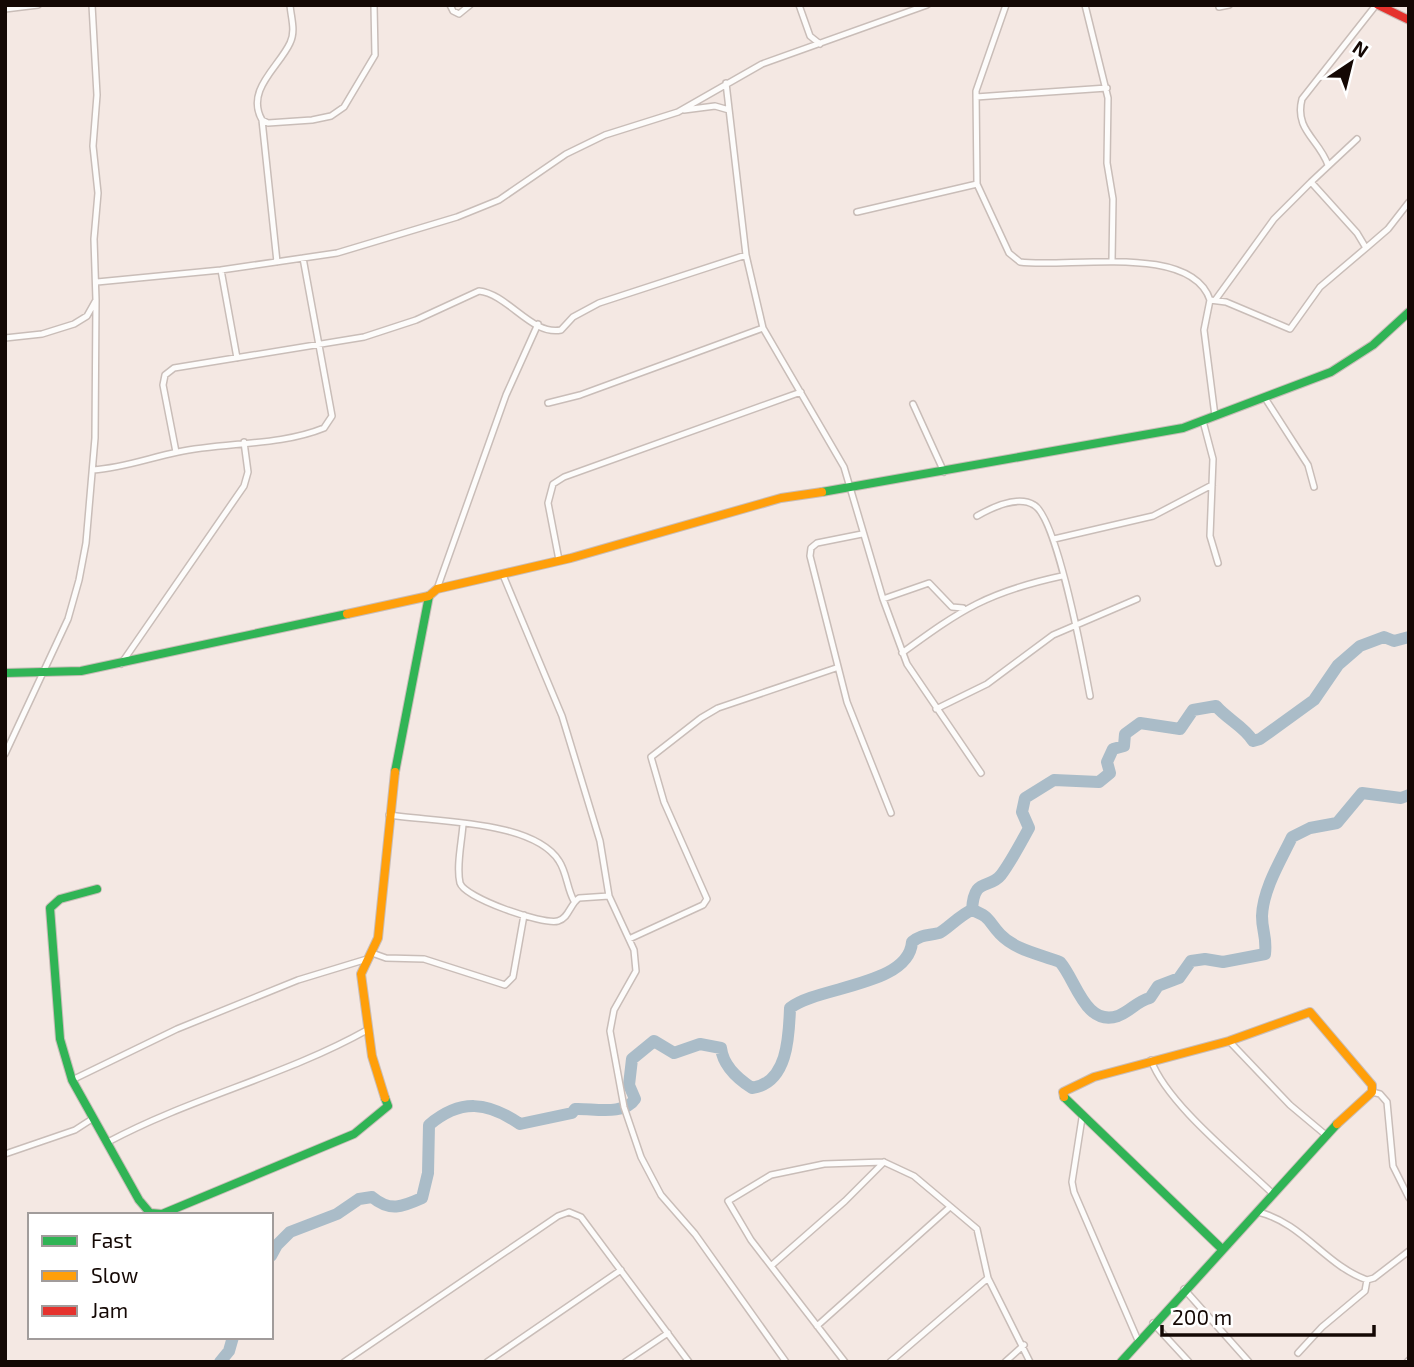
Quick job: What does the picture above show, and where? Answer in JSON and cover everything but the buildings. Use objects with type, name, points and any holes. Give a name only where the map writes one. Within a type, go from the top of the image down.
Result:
[{"type":"street","points":[[5,9],[38,5]]},
{"type":"street","points":[[5,754],[19,730],[68,619],[79,580],[93,470],[97,282],[94,239],[98,193],[93,146],[97,95],[92,5]]},
{"type":"street","points":[[277,262],[262,120],[257,105],[261,84],[291,42],[294,27],[290,5]]},
{"type":"street","points":[[262,120],[268,123],[312,120],[331,116],[344,107],[375,55],[374,5]]},
{"type":"street","points":[[450,5],[453,11],[460,14],[470,5]]},
{"type":"street","points":[[799,5],[810,36],[820,44]]},
{"type":"street","points":[[678,112],[762,64],[927,5]]},
{"type":"street","points":[[1006,5],[980,74],[976,97],[977,184],[1009,253],[1017,261],[1112,261],[1173,269],[1201,285],[1213,299],[1290,329],[1320,287],[1388,229],[1409,202]]},
{"type":"street","points":[[1085,5],[1107,88],[1107,163],[1114,213],[1112,261]]},
{"type":"street","points":[[1219,7],[1229,5]]},
{"type":"street","points":[[1328,165],[1304,131],[1299,112],[1302,99],[1377,5],[1409,20]]},
{"type":"street","points":[[726,83],[746,255],[763,328],[844,467],[862,534],[902,653],[936,709],[981,773]]},
{"type":"street","points":[[976,97],[1107,88]]},
{"type":"street","points":[[97,282],[220,270],[348,250],[479,209],[499,200],[586,144],[627,127],[678,112],[715,106],[729,110]]},
{"type":"street","points":[[1215,416],[1204,330],[1213,299],[1274,219],[1357,139]]},
{"type":"street","points":[[1311,182],[1357,233],[1366,248]]},
{"type":"street","points":[[858,212],[977,184]]},
{"type":"street","points":[[176,452],[163,385],[165,375],[174,368],[377,333],[416,320],[479,291],[494,295],[538,324],[556,331],[561,330],[573,317],[589,307],[746,255]]},
{"type":"street","points":[[93,470],[116,469],[176,452],[318,430],[329,422],[332,416],[303,258]]},
{"type":"street","points":[[220,270],[237,358]]},
{"type":"street","points":[[5,338],[42,334],[74,324],[87,316],[96,300]]},
{"type":"street","points":[[5,673],[42,673],[121,664],[429,596],[437,589],[503,575],[763,502],[1184,428],[1344,365],[1373,345],[1409,312]]},
{"type":"street","points":[[437,589],[506,395],[538,324]]},
{"type":"street","points":[[548,403],[580,395],[763,328]]},
{"type":"street","points":[[559,560],[548,503],[553,484],[564,477],[801,392]]},
{"type":"street","points":[[1265,398],[1308,465],[1314,487]]},
{"type":"street","points":[[913,404],[944,472]]},
{"type":"street","points":[[1203,421],[1213,459],[1210,536],[1218,563]]},
{"type":"street","points":[[121,664],[244,486],[248,472],[244,442]]},
{"type":"street","points":[[1054,539],[1153,516],[1212,485]]},
{"type":"street","points":[[977,516],[1004,505],[1026,502],[1042,513],[1054,539],[1090,696]]},
{"type":"street","points":[[862,534],[817,543],[810,552],[836,668],[891,813]]},
{"type":"street","points":[[503,575],[562,716],[600,842],[609,896],[629,939],[636,971],[614,1010],[610,1031],[624,1107],[641,1157],[661,1195],[695,1234],[786,1362]]},
{"type":"street","points":[[902,653],[967,607],[1000,591],[1062,576]]},
{"type":"street","points":[[883,599],[929,583],[952,607],[967,607]]},
{"type":"street","points":[[158,1213],[354,1134],[388,1106],[375,1068],[361,982],[378,938],[389,815],[405,708],[429,596]]},
{"type":"street","points":[[936,709],[987,684],[1054,635],[1138,599]]},
{"type":"street","points":[[629,939],[703,905],[707,899],[664,802],[651,757],[718,708],[836,668]]},
{"type":"street","points":[[389,815],[499,827],[551,853],[560,861],[574,901]]},
{"type":"street","points":[[463,824],[460,882],[470,895],[524,915],[560,920],[574,901],[584,897],[609,896]]},
{"type":"street","points":[[97,889],[60,899],[53,903],[48,914],[60,1039],[72,1080],[92,1119],[149,1213]]},
{"type":"street","points":[[72,1080],[177,1029],[298,980],[369,956],[424,959],[505,985],[513,977],[524,915]]},
{"type":"street","points":[[1123,1361],[1137,1338],[1258,1212],[1327,1136],[1372,1092],[1372,1085],[1365,1075],[1310,1012],[1229,1041],[1150,1060],[1066,1090],[1064,1098],[1222,1249]]},
{"type":"street","points":[[108,1142],[174,1109],[318,1055],[367,1030]]},
{"type":"street","points":[[1229,1041],[1290,1105],[1327,1136]]},
{"type":"street","points":[[1150,1060],[1156,1076],[1172,1095],[1273,1194]]},
{"type":"street","points":[[1372,1092],[1380,1094],[1387,1102],[1391,1122],[1391,1159],[1409,1198]]},
{"type":"street","points":[[1082,1116],[1072,1182],[1074,1192],[1137,1338]]},
{"type":"street","points":[[5,1154],[75,1130],[92,1119]]},
{"type":"street","points":[[772,1265],[845,1201],[884,1162]]},
{"type":"street","points":[[845,1362],[729,1204],[731,1196],[771,1175],[824,1164],[884,1162],[914,1176],[980,1234],[988,1278],[1024,1345],[1030,1362]]},
{"type":"street","points":[[817,1326],[950,1207]]},
{"type":"street","points":[[1258,1212],[1294,1227],[1328,1258],[1367,1280]]},
{"type":"street","points":[[344,1362],[564,1213],[575,1213],[581,1217],[689,1362]]},
{"type":"street","points":[[1298,1353],[1322,1327],[1365,1292],[1367,1280],[1409,1251]]},
{"type":"street","points":[[487,1362],[621,1270]]},
{"type":"street","points":[[890,1362],[988,1278]]},
{"type":"street","points":[[1184,1289],[1249,1362]]},
{"type":"street","points":[[1152,1323],[1189,1362]]},
{"type":"street","points":[[625,1362],[668,1333]]},
{"type":"street","points":[[1005,1362],[1024,1345]]},
{"type":"waterway","points":[[972,910],[976,892],[1001,875],[1029,828],[1022,812],[1025,798],[1054,780],[1099,782],[1110,773],[1107,762],[1113,749],[1124,746],[1125,734],[1140,723],[1180,729],[1193,710],[1216,706],[1253,741],[1260,739],[1314,700],[1338,665],[1360,646],[1384,637],[1394,641],[1409,637]]},
{"type":"waterway","points":[[273,1252],[290,1232],[337,1214],[359,1199],[372,1197],[385,1205],[396,1206],[422,1198],[428,1173],[429,1125],[452,1110],[475,1106],[486,1108],[520,1124],[572,1113],[575,1109],[624,1108],[635,1099],[629,1085],[632,1059],[654,1041],[674,1053],[700,1044],[721,1048],[728,1066],[742,1080],[752,1088],[764,1084],[780,1068],[784,1057],[790,1008],[896,968],[907,957],[912,942],[922,936],[942,932],[972,910],[986,917],[1000,934],[1013,944],[1060,962],[1083,1000],[1097,1015],[1107,1018],[1118,1016],[1150,998],[1158,986],[1179,978],[1191,961],[1205,959],[1223,962],[1265,954],[1263,906],[1273,875],[1292,837],[1310,828],[1337,823],[1362,793],[1401,798],[1409,795]]},
{"type":"waterway","points":[[220,1362],[229,1351],[232,1339]]},
{"type":"traffic: fast","points":[[822,492],[1183,428],[1331,372],[1373,345],[1409,312]]},
{"type":"traffic: fast","points":[[395,772],[429,596]]},
{"type":"traffic: fast","points":[[5,673],[81,671],[347,614]]},
{"type":"traffic: fast","points":[[97,889],[60,899],[50,908],[60,1039],[72,1080],[139,1200],[150,1213]]},
{"type":"traffic: fast","points":[[1064,1097],[1222,1249]]},
{"type":"traffic: fast","points":[[164,1213],[354,1134],[388,1106],[385,1098]]},
{"type":"traffic: fast","points":[[1121,1362],[1337,1124]]},
{"type":"traffic: slow","points":[[347,614],[429,596],[437,589],[571,558],[781,498],[822,492]]},
{"type":"traffic: slow","points":[[385,1098],[372,1056],[361,974],[378,938],[395,772]]},
{"type":"traffic: slow","points":[[1064,1097],[1063,1092],[1094,1077],[1229,1041],[1310,1012],[1372,1085],[1372,1092],[1337,1124]]},
{"type":"traffic: jam","points":[[1378,5],[1409,20]]}]
